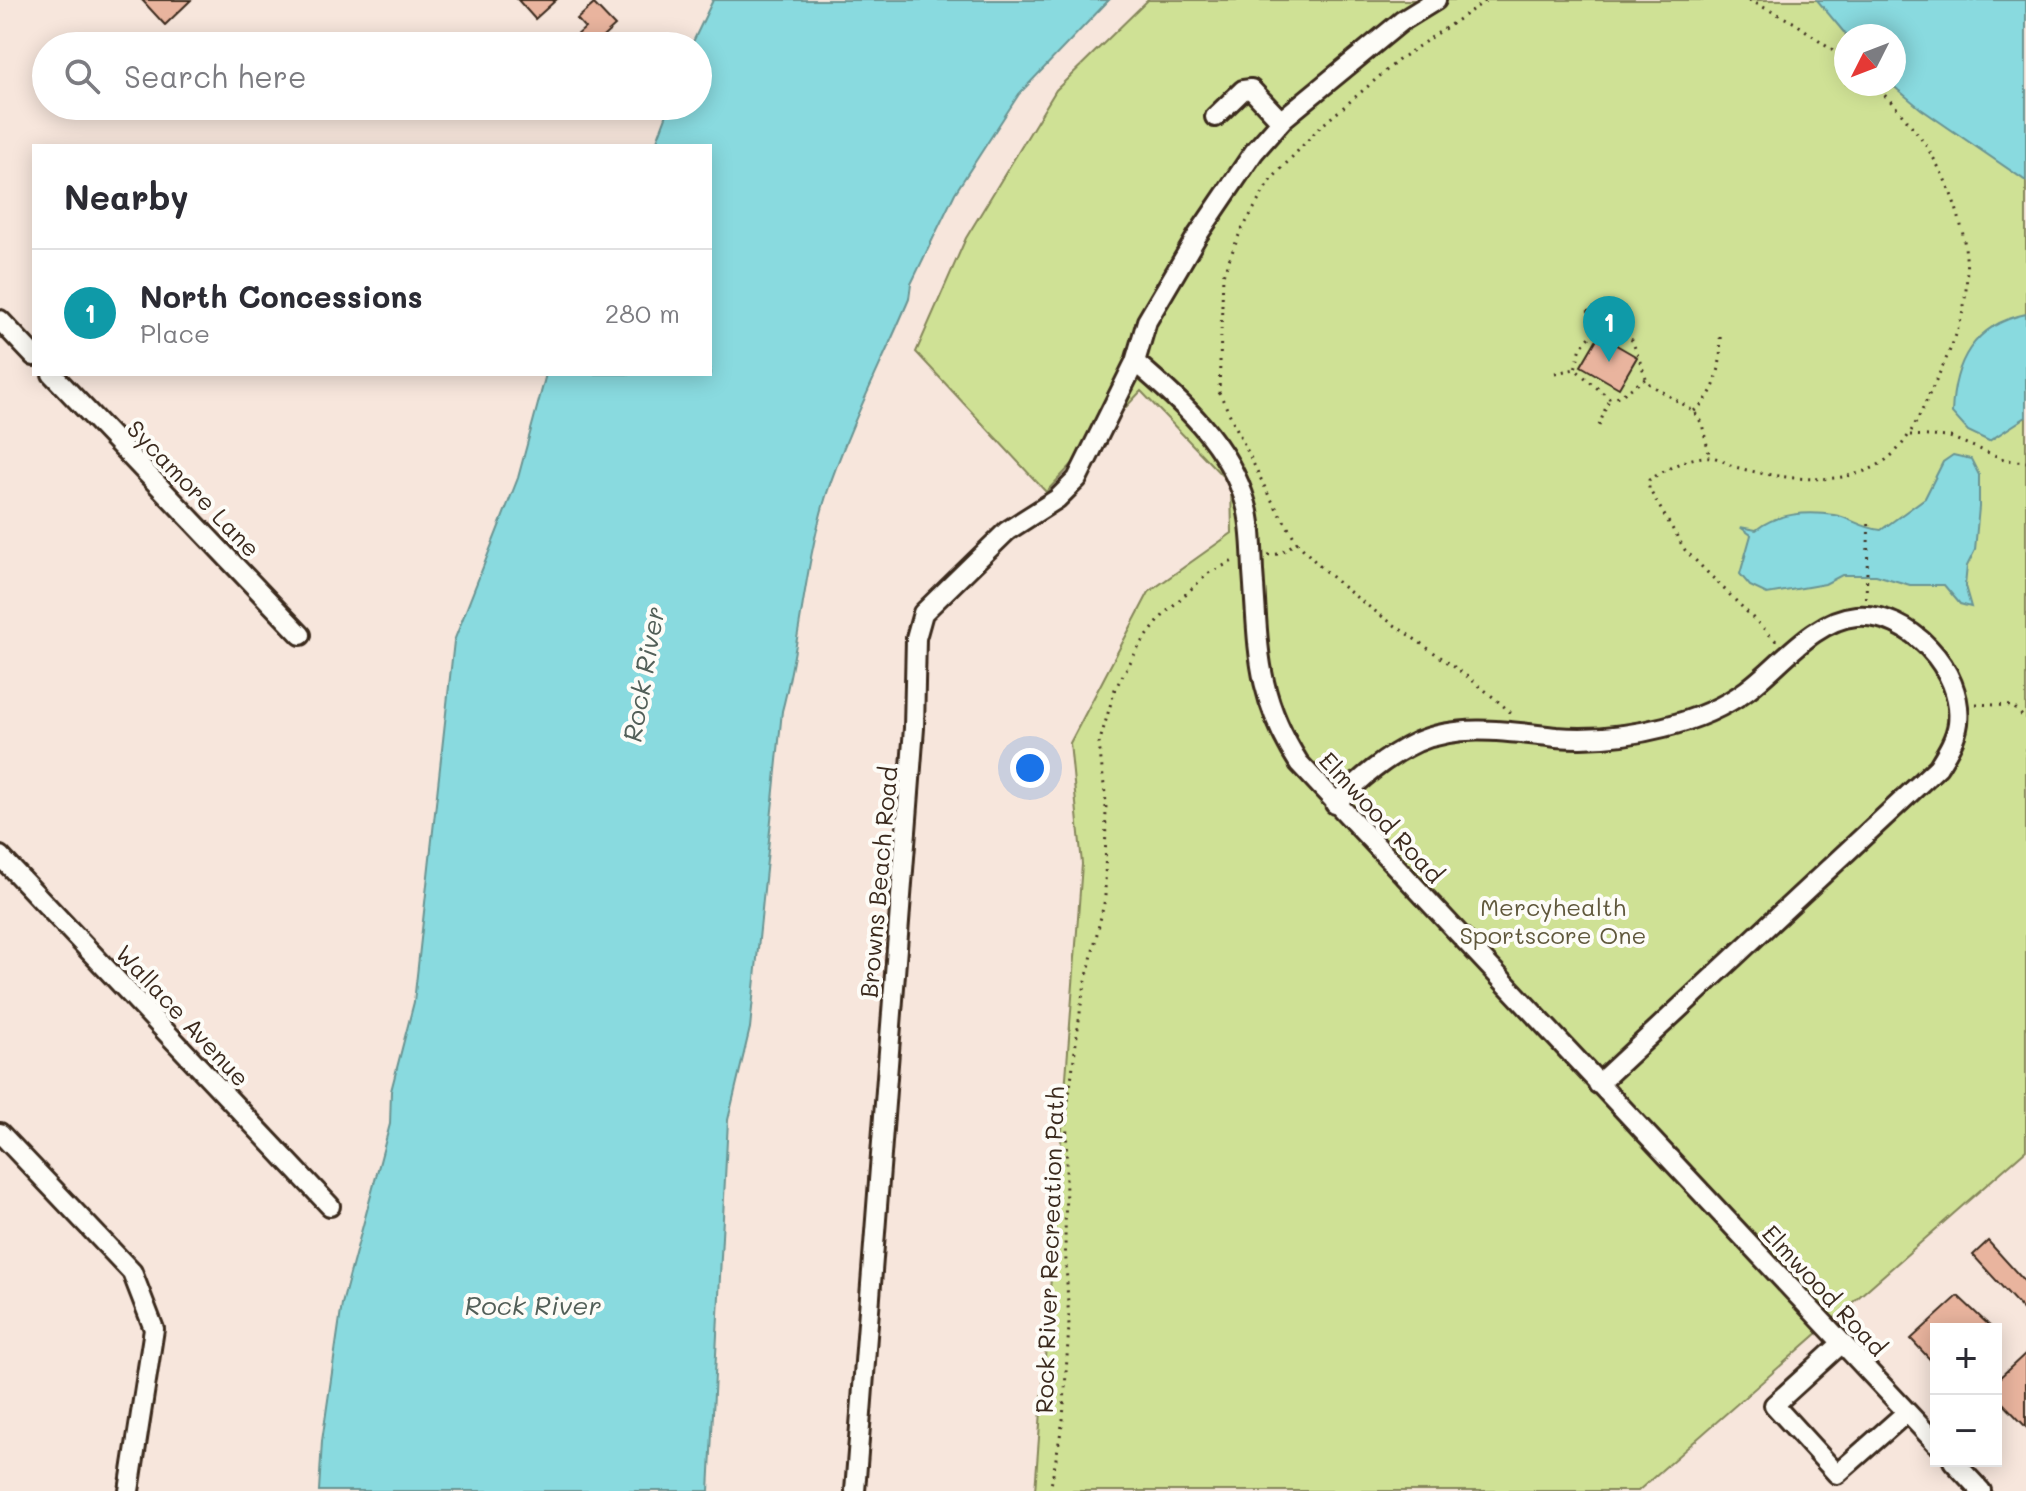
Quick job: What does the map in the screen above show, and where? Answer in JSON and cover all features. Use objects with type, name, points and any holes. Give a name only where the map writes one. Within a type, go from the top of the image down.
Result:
[{"type":"street","name":"Browns Beach Road","points":[[855,1491],[914,728],[916,638],[923,613],[1007,531],[1057,499],[1077,479],[1135,362],[1147,321],[1197,236],[1254,152],[1281,121],[1402,21],[1436,0]]},
{"type":"street","points":[[1215,117],[1243,90],[1251,89],[1281,121]]},
{"type":"street","points":[[0,320],[32,354]]},
{"type":"street","name":"Elmwood Road","points":[[1135,362],[1184,405],[1232,469],[1247,505],[1262,677],[1269,709],[1299,763],[1930,1437]]},
{"type":"street","name":"Sycamore Lane","points":[[54,376],[301,635]]},
{"type":"street","points":[[1335,804],[1365,775],[1420,741],[1483,730],[1557,737],[1629,735],[1667,727],[1713,710],[1762,679],[1818,630],[1850,617],[1860,616],[1910,631],[1927,645],[1968,700],[1938,767],[1598,1084]]},
{"type":"street","name":"Wallace Avenue","points":[[0,856],[330,1206]]},
{"type":"street","points":[[0,1133],[132,1272],[154,1329],[129,1491]]},
{"type":"street","points":[[1842,1343],[1774,1405],[1837,1474],[1907,1412]]},
{"type":"street","points":[[1959,1467],[1981,1491]]},
{"type":"path","points":[[1487,0],[1401,58],[1319,128],[1269,182],[1239,235],[1223,275],[1219,392],[1269,496],[1297,542],[1329,578],[1431,647],[1512,714]]},
{"type":"path","points":[[1749,0],[1795,23],[1834,51]]},
{"type":"path","points":[[1782,646],[1685,550],[1649,489],[1649,480],[1685,462],[1710,457],[1738,468],[1823,479],[1867,471],[1895,455],[1910,435],[1948,354],[1965,300],[1967,246],[1944,172],[1908,122],[1884,96]]},
{"type":"path","points":[[1588,310],[1597,329],[1632,340],[1641,357],[1645,379],[1694,411],[1706,435],[1710,457]]},
{"type":"path","points":[[1575,369],[1581,347],[1597,329]]},
{"type":"path","points":[[1694,411],[1714,384],[1722,362],[1720,336]]},
{"type":"path","points":[[1555,373],[1575,369]]},
{"type":"path","points":[[1575,369],[1609,398]]},
{"type":"path","points":[[1609,398],[1620,396],[1645,379]]},
{"type":"path","points":[[1599,426],[1609,398]]},
{"type":"path","points":[[1910,435],[1950,437],[2006,460],[2026,462]]},
{"type":"path","points":[[1866,605],[1869,518]]},
{"type":"path","name":"Rock River Recreation Path","points":[[1050,1491],[1063,1420],[1069,1326],[1065,1241],[1067,1110],[1082,998],[1105,899],[1106,802],[1099,744],[1115,689],[1165,613],[1209,573],[1230,560],[1279,554],[1297,542]]},
{"type":"path","points":[[1968,700],[2013,706],[2026,720]]},
{"type":"green space","name":"Mercyhealth Sportscore One","points":[[1148,0],[2026,0],[2026,1150],[1638,1491],[1035,1491],[1082,864],[1070,743],[1149,592],[1232,533],[1231,485],[1141,391],[1046,492],[916,352],[966,238],[1056,90]]},
{"type":"water","name":"Rock River","points":[[713,0],[1109,0],[1019,94],[955,193],[911,284],[909,299],[844,447],[826,496],[782,711],[750,1028],[728,1120],[709,1491],[319,1491],[322,1441],[342,1304],[390,1124],[391,1091],[414,1002],[454,641],[518,478],[545,376],[712,376],[712,144],[656,144],[665,120],[712,120],[712,32],[698,32]]},
{"type":"water","points":[[1817,0],[2026,0],[2026,181],[1905,96],[1906,24],[1837,24]]},
{"type":"water","points":[[2026,314],[2026,417],[1989,441],[1968,431],[1952,413],[1957,378],[1962,362],[1980,337],[2008,319]]},
{"type":"water","points":[[1953,455],[1971,459],[1979,475],[1975,550],[1967,566],[1965,586],[1971,607],[1960,604],[1944,585],[1910,585],[1876,575],[1842,575],[1825,584],[1767,594],[1750,586],[1740,574],[1751,535],[1740,527],[1756,530],[1783,517],[1814,513],[1840,516],[1881,530],[1925,498],[1943,462]]},
{"type":"building","points":[[142,0],[191,0],[165,25]]},
{"type":"building","points":[[518,0],[556,0],[535,19]]},
{"type":"building","points":[[594,4],[615,26],[608,32],[580,32],[585,28],[577,19]]},
{"type":"building","points":[[1599,335],[1637,357],[1619,388],[1581,366]]},
{"type":"building","points":[[1988,1241],[2026,1283],[2026,1313],[1973,1255]]},
{"type":"building","points":[[1958,1296],[1987,1323],[1930,1323],[1930,1360],[1911,1339]]},
{"type":"building","points":[[2026,1353],[2026,1427],[2002,1402],[2002,1375]]},
{"type":"place","name":"North Concessions","points":[[1609,362]]}]
